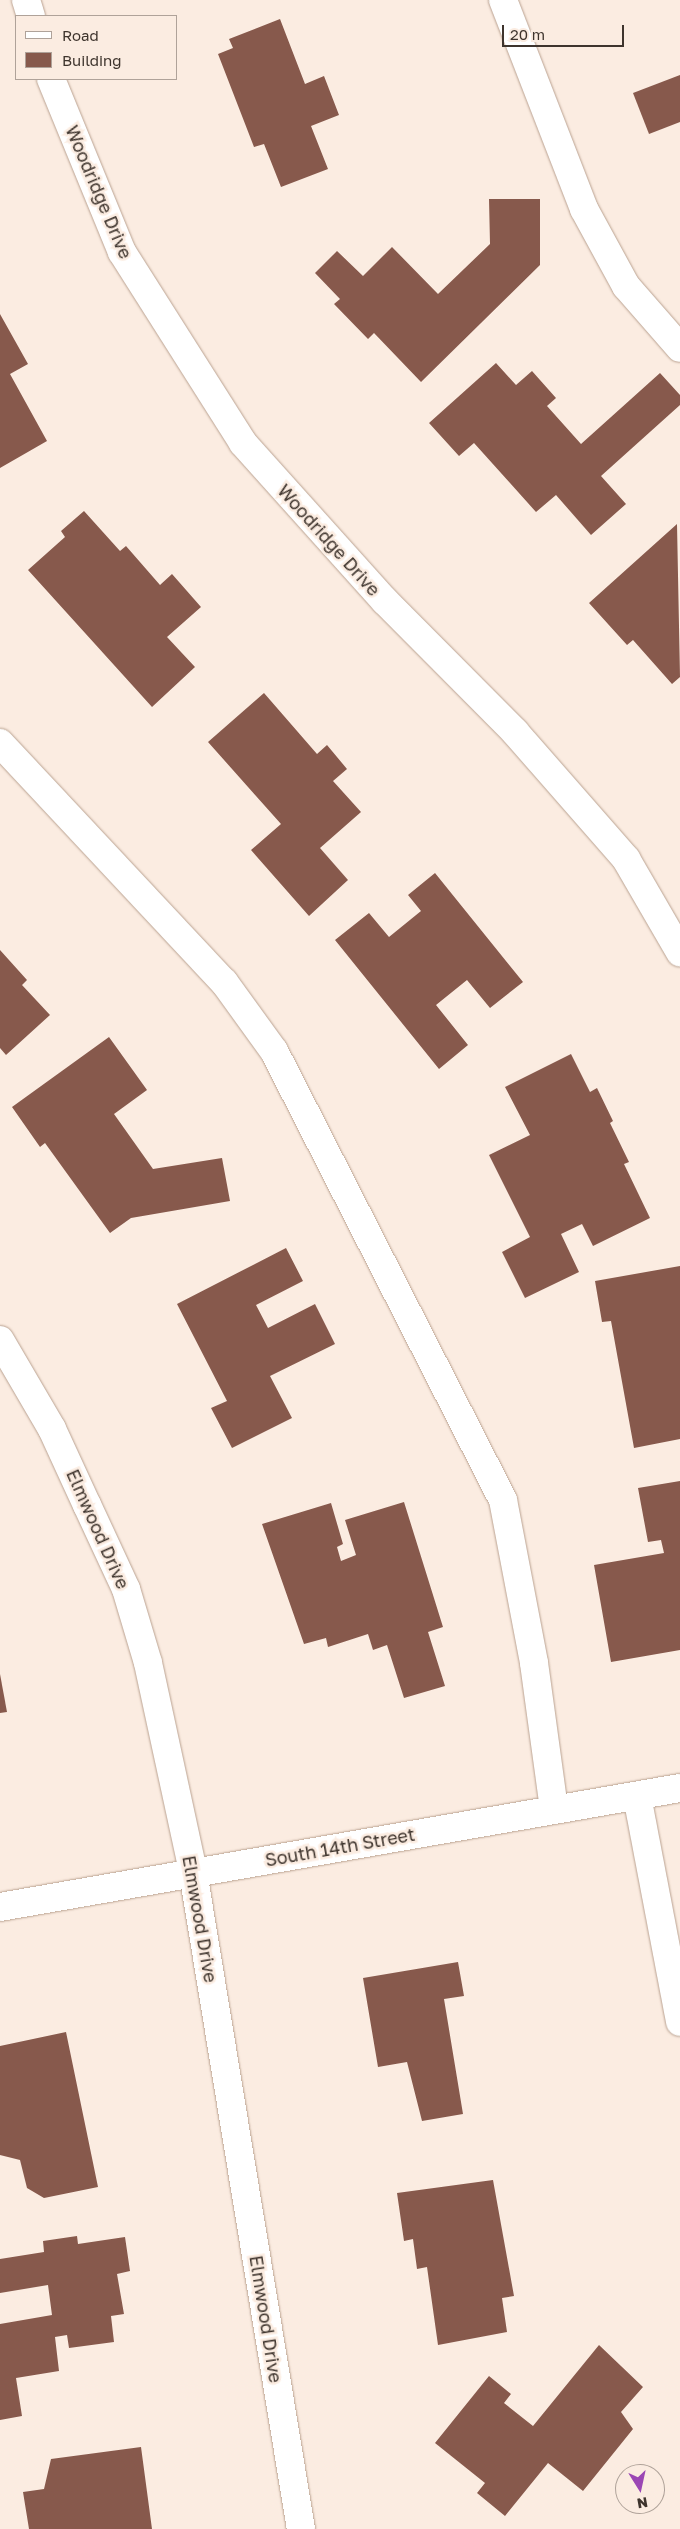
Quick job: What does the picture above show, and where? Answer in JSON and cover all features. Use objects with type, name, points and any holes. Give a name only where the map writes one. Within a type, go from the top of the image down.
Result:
[{"type":"street","points":[[26,0],[31,15]]},
{"type":"street","points":[[503,0],[584,209],[626,286],[680,348]]},
{"type":"street","name":"Woodridge Drive","points":[[51,80],[122,252],[243,444],[385,601],[515,732],[626,859],[680,952]]},
{"type":"street","points":[[0,743],[224,982],[279,1060],[503,1500],[534,1662],[554,1809]]},
{"type":"street","name":"Elmwood Drive","points":[[0,1340],[52,1429],[126,1589],[165,1736],[193,1872],[301,2529]]},
{"type":"street","name":"South 14th Street","points":[[0,1907],[680,1788]]},
{"type":"street","points":[[637,1796],[680,2022]]},
{"type":"building","points":[[280,19],[305,84],[324,76],[339,115],[311,126],[328,169],[281,187],[264,144],[254,147],[218,54],[233,48],[229,39]]},
{"type":"building","points":[[680,75],[680,122],[649,134],[633,93]]},
{"type":"building","points":[[489,199],[540,199],[540,265],[421,382],[374,333],[368,339],[334,304],[340,299],[315,273],[337,251],[363,276],[392,247],[438,294],[490,244]]},
{"type":"building","points":[[0,314],[28,364],[10,374],[47,441],[0,468]]},
{"type":"building","points":[[496,363],[516,385],[532,371],[556,398],[547,406],[581,444],[660,373],[680,395],[680,405],[601,476],[626,504],[591,535],[556,495],[536,512],[474,443],[459,456],[429,423]]},
{"type":"building","points":[[84,511],[120,551],[126,546],[160,585],[172,574],[201,607],[167,637],[195,667],[152,707],[28,570],[65,537],[61,531]]},
{"type":"building","points":[[677,524],[680,677],[672,684],[633,640],[627,645],[589,603]]},
{"type":"building","points":[[264,693],[317,754],[327,745],[347,769],[333,781],[361,812],[320,848],[348,880],[309,916],[251,850],[281,824],[208,742]]},
{"type":"building","points":[[435,873],[523,982],[490,1008],[467,980],[436,1005],[468,1045],[439,1069],[335,940],[369,913],[389,937],[421,911],[408,895]]},
{"type":"building","points":[[0,950],[27,980],[22,985],[50,1015],[6,1055],[0,1048]]},
{"type":"building","points":[[109,1037],[147,1090],[114,1114],[153,1169],[222,1158],[230,1201],[131,1218],[110,1233],[45,1143],[40,1147],[12,1107]]},
{"type":"building","points":[[571,1054],[590,1092],[597,1088],[613,1121],[610,1123],[629,1162],[624,1164],[650,1218],[593,1246],[582,1224],[561,1234],[579,1272],[525,1298],[502,1252],[530,1237],[489,1155],[530,1135],[505,1087]]},
{"type":"building","points":[[286,1248],[303,1281],[256,1305],[268,1328],[315,1304],[335,1344],[270,1376],[292,1418],[232,1448],[211,1408],[227,1401],[177,1304]]},
{"type":"building","points":[[680,1266],[680,1439],[634,1448],[611,1321],[602,1322],[595,1281]]},
{"type":"building","points":[[680,1481],[680,1650],[611,1662],[594,1565],[664,1553],[661,1540],[648,1542],[638,1488]]},
{"type":"building","points":[[404,1502],[443,1627],[428,1632],[445,1686],[404,1698],[387,1645],[373,1650],[368,1634],[328,1647],[326,1638],[304,1644],[262,1524],[331,1503],[343,1544],[337,1547],[341,1561],[356,1555],[345,1520]]},
{"type":"building","points":[[0,1674],[7,1712],[0,1713]]},
{"type":"building","points":[[458,1962],[464,1996],[444,1999],[463,2114],[422,2121],[407,2062],[378,2067],[363,1978]]},
{"type":"building","points":[[66,2032],[98,2187],[44,2198],[27,2188],[20,2160],[0,2155],[0,2046]]},
{"type":"building","points":[[493,2180],[514,2296],[502,2298],[507,2332],[438,2345],[427,2267],[417,2269],[413,2239],[404,2241],[397,2193]]},
{"type":"building","points":[[77,2236],[78,2244],[125,2237],[130,2271],[117,2274],[124,2314],[111,2316],[114,2342],[69,2348],[67,2335],[55,2337],[59,2371],[16,2378],[22,2416],[0,2420],[0,2324],[52,2315],[48,2285],[0,2293],[0,2259],[44,2252],[43,2241]]},
{"type":"building","points":[[599,2345],[643,2387],[621,2412],[633,2429],[583,2491],[548,2463],[505,2516],[477,2493],[485,2483],[435,2443],[489,2376],[511,2394],[504,2403],[533,2426]]},
{"type":"building","points":[[141,2447],[152,2529],[29,2529],[23,2492],[44,2489],[51,2459]]}]
